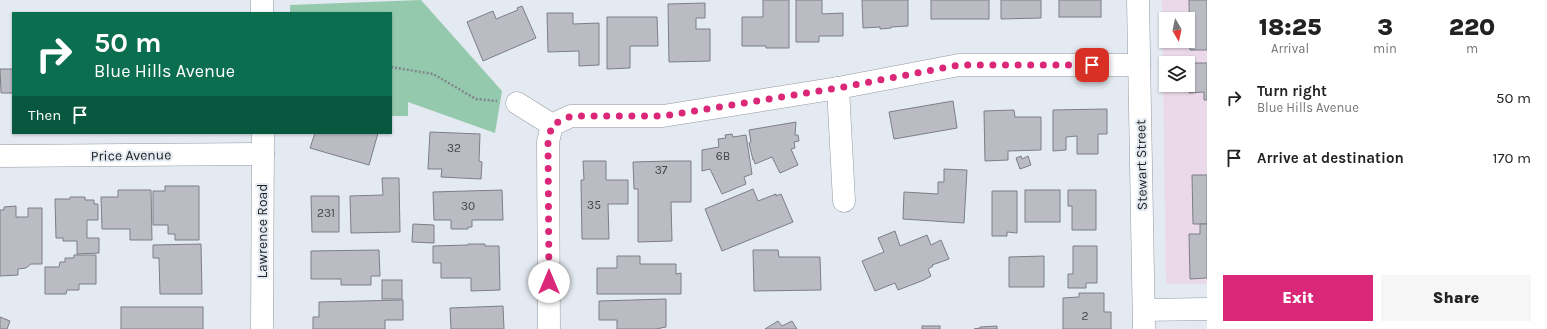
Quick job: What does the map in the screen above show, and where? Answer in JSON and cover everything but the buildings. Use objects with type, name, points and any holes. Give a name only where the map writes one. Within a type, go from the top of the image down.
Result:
[{"type":"street","points":[[262,0],[262,12]]},
{"type":"street","name":"Stewart Street","points":[[1138,0],[1144,320]]},
{"type":"street","points":[[552,125],[571,116],[664,116],[838,88],[959,65],[1139,65]]},
{"type":"street","points":[[838,88],[844,200]]},
{"type":"street","points":[[517,103],[552,125]]},
{"type":"street","points":[[549,329],[548,142],[552,125]]},
{"type":"street","name":"Price Avenue","points":[[0,156],[263,143]]},
{"type":"street","name":"Lawrence Road","points":[[262,329],[263,143]]},
{"type":"street","points":[[1144,320],[1207,309]]},
{"type":"path","points":[[392,67],[433,74],[476,100],[517,103]]},
{"type":"shaded area","points":[[1162,0],[1207,0],[1207,284],[1166,284],[1163,92],[1195,92],[1195,56],[1163,56],[1163,48],[1195,48],[1195,12],[1162,12]]},
{"type":"green space","points":[[421,0],[502,91],[495,133],[408,102],[408,116],[392,116],[392,12],[290,12],[290,5]]},
{"type":"route","points":[[549,282],[548,142],[552,125],[571,116],[664,116],[838,88],[959,65],[1092,65]]}]
